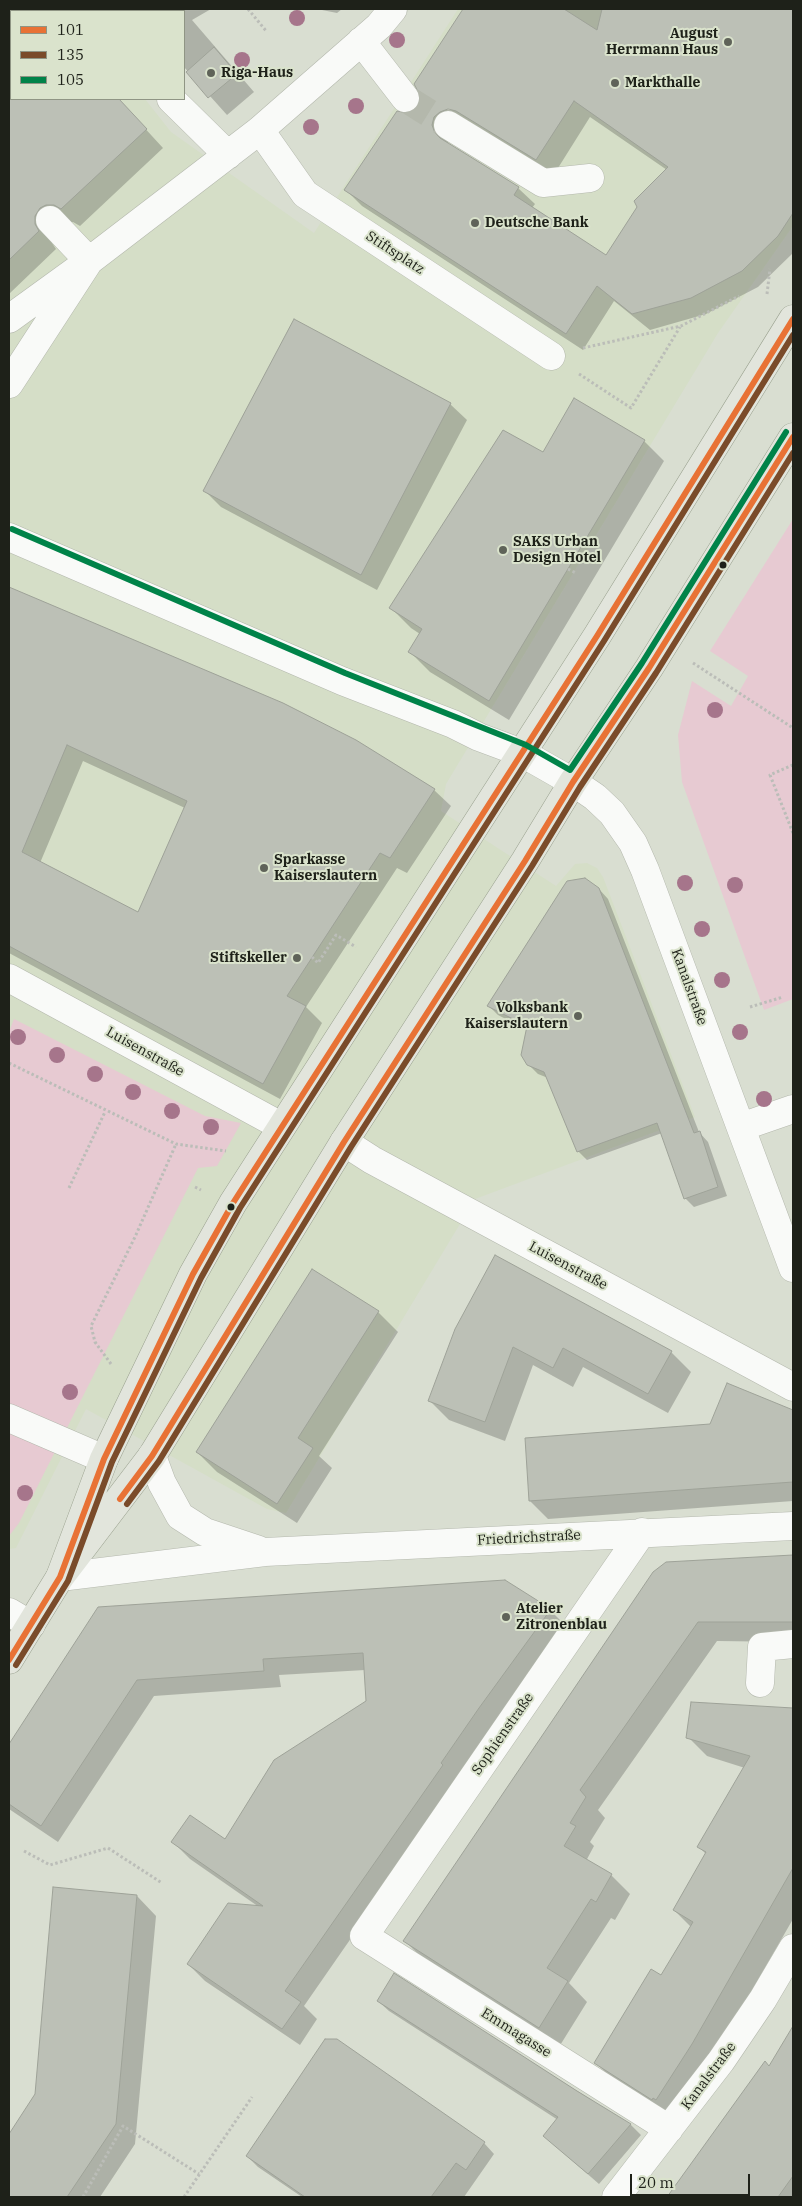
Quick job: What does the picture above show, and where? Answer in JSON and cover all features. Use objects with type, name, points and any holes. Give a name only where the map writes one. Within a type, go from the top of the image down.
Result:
[{"type":"main road","points":[[60,1577],[104,1459],[193,1274],[233,1204],[281,1126],[598,636],[793,319]]},
{"type":"main road","points":[[9,1660],[20,1618],[60,1577],[152,1456],[344,1142],[525,861],[573,782],[649,668],[793,437]]},
{"type":"street","points":[[9,319],[89,261],[260,130],[361,41],[394,9]]},
{"type":"street","points":[[361,41],[405,98]]},
{"type":"street","points":[[172,100],[228,155]]},
{"type":"street","points":[[448,125],[543,183],[590,178]]},
{"type":"street","name":"Stiftsplatz","points":[[260,130],[305,194],[551,356]]},
{"type":"street","points":[[50,220],[89,261]]},
{"type":"street","points":[[9,384],[89,261]]},
{"type":"street","points":[[9,537],[342,681],[522,753]]},
{"type":"street","name":"Kanalstraße","points":[[522,753],[573,782],[595,798],[612,813],[633,844],[793,1268]]},
{"type":"street","name":"Luisenstraße","points":[[9,978],[281,1126]]},
{"type":"street","points":[[740,1127],[793,1109]]},
{"type":"street","name":"Luisenstraße","points":[[344,1142],[372,1160],[793,1387]]},
{"type":"street","points":[[9,1418],[104,1459]]},
{"type":"street","name":"Friedrichstraße","points":[[152,1456],[162,1483],[180,1516],[205,1532],[265,1552]]},
{"type":"street","name":"Friedrichstraße","points":[[60,1577],[265,1552],[793,1526]]},
{"type":"street","name":"Sophienstraße","points":[[364,1936],[642,1532]]},
{"type":"street","points":[[760,1683],[762,1647],[793,1644]]},
{"type":"street","name":"Emmagasse","points":[[364,1936],[669,2129]]},
{"type":"street","name":"Kanalstraße","points":[[616,2197],[721,2062],[763,1999],[793,1948]]},
{"type":"path","points":[[248,9],[267,32]]},
{"type":"path","points":[[551,356],[681,326],[739,296]]},
{"type":"path","points":[[551,356],[631,408],[681,326]]},
{"type":"path","points":[[568,568],[576,573]]},
{"type":"path","points":[[689,661],[793,728]]},
{"type":"path","points":[[793,765],[770,775],[793,833]]},
{"type":"path","points":[[312,957],[318,963],[336,935],[362,950]]},
{"type":"path","points":[[750,1008],[783,997]]},
{"type":"path","points":[[9,1063],[105,1112],[176,1144],[234,1153]]},
{"type":"path","points":[[69,1188],[105,1112]]},
{"type":"path","points":[[116,1370],[95,1342],[91,1326],[176,1144]]},
{"type":"path","points":[[24,1851],[50,1864],[108,1848],[162,1883]]},
{"type":"path","points":[[184,2197],[252,2097]]},
{"type":"path","points":[[83,2197],[123,2126],[199,2174]]},
{"type":"shaded area","points":[[9,9],[76,10],[10,10],[10,100],[146,100],[171,132],[314,233],[458,9],[793,9],[793,226],[718,333],[446,784],[441,811],[556,886],[575,864],[587,863],[597,868],[603,877],[695,1117],[475,1199],[286,1513],[267,1509],[86,1409],[16,1548],[9,1549]]},
{"type":"shaded area","points":[[793,519],[793,999],[764,1010],[682,782],[678,735],[692,681],[731,706],[748,676],[710,651]]},
{"type":"shaded area","points":[[14,1019],[205,1116],[241,1123],[217,1166],[198,1168],[19,1523],[9,1536],[9,1032]]},
{"type":"building","points":[[463,9],[564,9],[597,30],[602,9],[793,9],[793,213],[778,236],[742,271],[691,298],[632,314],[597,286],[566,334],[344,190],[397,111],[408,113],[415,110],[419,104],[420,95],[414,84]],"holes":[[[574,101],[668,167],[634,201],[637,207],[606,255],[514,195],[519,187],[440,138],[435,133],[432,125],[434,117],[440,112],[448,109],[456,111],[536,160]]]},
{"type":"building","name":"Riga-Haus","points":[[214,47],[237,74],[208,98],[186,72]]},
{"type":"building","points":[[9,99],[120,100],[147,129],[61,209],[54,205],[46,205],[40,208],[35,216],[35,224],[39,231],[9,260]]},
{"type":"building","points":[[294,319],[451,403],[361,575],[203,491]]},
{"type":"building","name":"SAKS Urban Design Hotel","points":[[574,398],[645,440],[489,701],[408,652],[422,629],[389,608],[503,430],[543,452]]},
{"type":"building","name":"Sparkasse Kaiserslautern","points":[[9,587],[283,703],[356,740],[435,789],[390,858],[380,853],[287,996],[306,1006],[263,1084],[9,946]],"holes":[[[67,745],[187,801],[138,912],[22,852]]]},
{"type":"building","name":"Volksbank Kaiserslautern","points":[[585,878],[599,888],[694,1133],[700,1131],[718,1187],[684,1199],[657,1123],[577,1152],[544,1072],[527,1065],[521,1055],[527,1026],[487,1006],[567,881]]},
{"type":"building","points":[[495,1255],[672,1351],[648,1394],[563,1348],[553,1368],[513,1347],[485,1422],[428,1401],[455,1329]]},
{"type":"building","points":[[312,1269],[379,1311],[298,1438],[313,1448],[277,1504],[196,1452]]},
{"type":"building","points":[[727,1383],[793,1410],[793,1482],[529,1501],[525,1438],[710,1424]]},
{"type":"building","points":[[793,1555],[793,1622],[698,1622],[580,1790],[586,1797],[570,1823],[576,1826],[564,1846],[612,1874],[596,1902],[591,1899],[547,1968],[568,1981],[539,2028],[403,1941],[653,1572],[666,1562]]},
{"type":"building","points":[[505,1580],[551,1609],[479,1708],[441,1763],[443,1765],[285,1991],[301,2002],[282,2029],[187,1964],[228,1903],[263,1906],[171,1842],[190,1815],[225,1839],[274,1760],[366,1701],[363,1653],[263,1659],[264,1671],[137,1680],[41,1826],[9,1804],[9,1744],[98,1607]]},
{"type":"building","points":[[691,1702],[793,1708],[793,1868],[692,2044],[656,2100],[653,2098],[652,2100],[594,2063],[651,1969],[661,1975],[693,1922],[673,1910],[706,1852],[697,1847],[750,1756],[686,1738]]},
{"type":"building","points":[[53,1887],[137,1895],[116,2124],[67,2197],[9,2197],[9,2134],[35,2094]]},
{"type":"building","points":[[394,1973],[631,2124],[588,2174],[543,2136],[558,2117],[377,2001]]},
{"type":"building","points":[[793,2026],[793,2176],[778,2197],[667,2197],[765,2061],[769,2066]]},
{"type":"building","points":[[325,2039],[337,2039],[485,2142],[466,2170],[456,2163],[431,2197],[305,2197],[246,2156]]},
{"type":"tunnel","points":[[405,98],[448,125]]},
{"type":"transit line","name":"101","points":[[9,1660],[60,1577],[104,1459],[193,1274],[233,1203],[597,636],[793,319]]},
{"type":"transit line","name":"135","points":[[16,1665],[68,1581],[112,1462],[201,1278],[240,1208],[604,641],[793,335]]},
{"type":"transit line","name":"105","points":[[12,529],[345,673],[526,745],[570,770],[642,663],[786,432]]},
{"type":"transit line","name":"101","points":[[120,1499],[152,1456],[344,1142],[525,861],[573,782],[649,668],[793,437]]},
{"type":"transit line","name":"135","points":[[127,1504],[159,1461],[351,1147],[532,866],[580,787],[656,673],[793,453]]},
{"type":"place","name":"August Herrmann Haus","points":[[728,42]]},
{"type":"place","name":"Riga-Haus","points":[[211,73]]},
{"type":"place","name":"Markthalle","points":[[615,83]]},
{"type":"place","name":"Deutsche Bank","points":[[475,223]]},
{"type":"place","name":"SAKS Urban Design Hotel","points":[[503,550]]},
{"type":"place","name":"Sparkasse Kaiserslautern","points":[[264,868]]},
{"type":"place","name":"Stiftskeller","points":[[297,958]]},
{"type":"place","name":"Volksbank Kaiserslautern","points":[[578,1016]]},
{"type":"place","name":"Atelier Zitronenblau","points":[[506,1617]]}]
